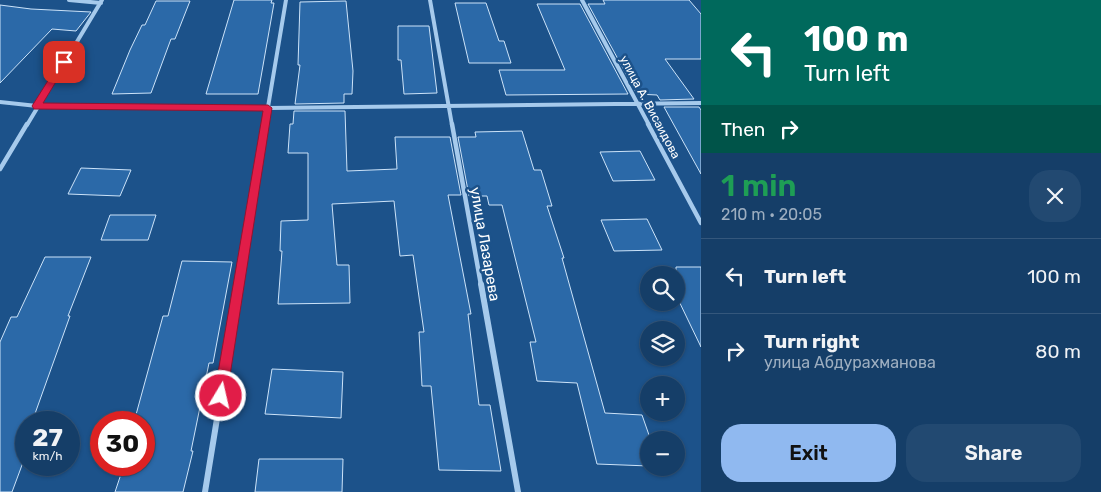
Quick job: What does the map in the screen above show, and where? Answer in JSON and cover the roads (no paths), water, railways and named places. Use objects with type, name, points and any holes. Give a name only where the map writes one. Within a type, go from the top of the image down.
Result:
[{"type":"street","points":[[0,168],[102,2],[69,0]]},
{"type":"street","points":[[205,492],[286,0]]},
{"type":"street","name":"улица Лазарева","points":[[430,0],[518,492]]},
{"type":"street","name":"улица А. Висаидова","points":[[582,0],[701,223]]},
{"type":"street","points":[[0,102],[37,106],[268,108],[701,103]]}]
